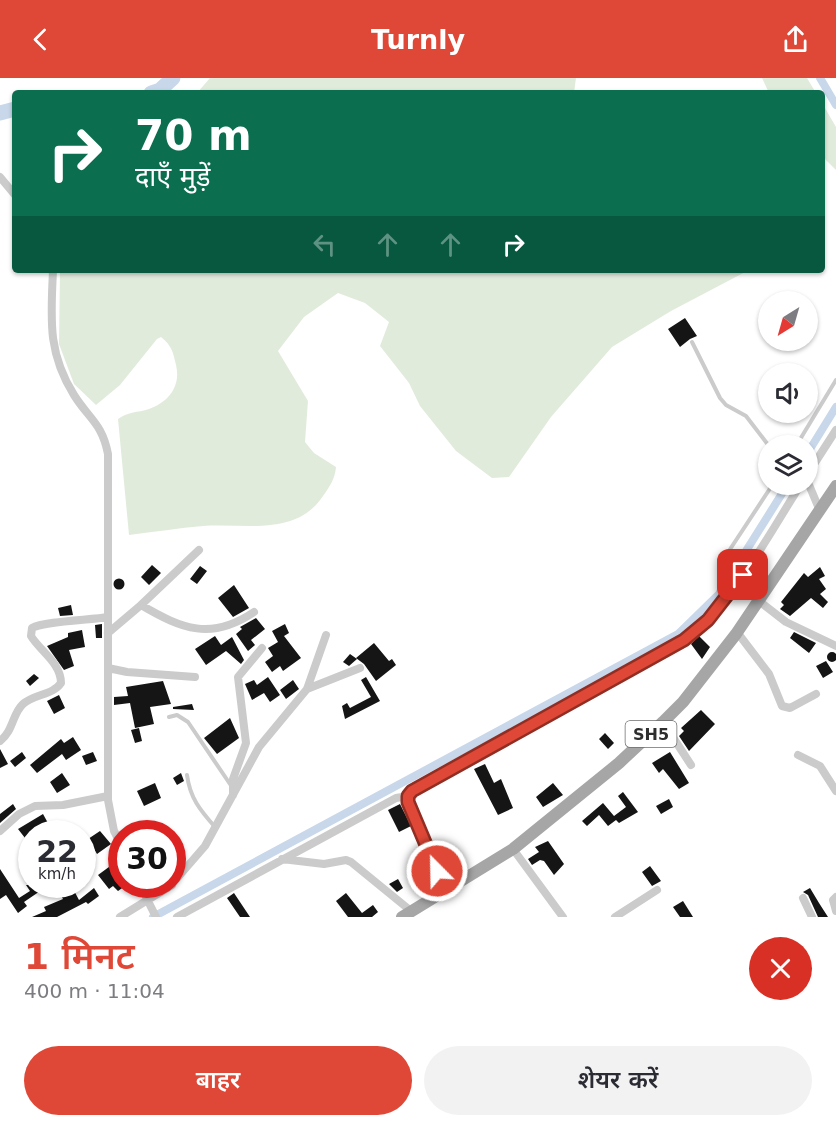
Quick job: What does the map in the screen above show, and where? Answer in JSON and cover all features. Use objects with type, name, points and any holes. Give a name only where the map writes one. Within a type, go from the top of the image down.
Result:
[{"type":"main road","name":"SH5","points":[[407,914],[513,849],[619,763],[663,722],[682,702],[737,632],[836,486]]},
{"type":"street","points":[[0,177],[12,191]]},
{"type":"street","points":[[52,273],[50,333],[59,367],[75,398],[104,435],[108,454],[108,796],[112,820]]},
{"type":"street","points":[[818,458],[836,430]]},
{"type":"street","points":[[177,917],[396,798],[408,796],[418,788],[684,640],[708,620],[726,600],[794,495]]},
{"type":"street","points":[[813,495],[820,511]]},
{"type":"street","points":[[108,633],[199,550]]},
{"type":"street","points":[[759,601],[786,622],[836,646]]},
{"type":"street","points":[[141,605],[173,623],[188,628],[235,625],[254,612]]},
{"type":"street","points":[[0,741],[13,727],[23,704],[57,688],[61,683],[60,674],[51,659],[31,636],[32,628],[49,622],[62,624],[108,617]]},
{"type":"street","points":[[737,632],[769,674],[782,706],[790,708],[816,694]]},
{"type":"street","points":[[186,868],[205,846],[216,828],[259,747],[307,689],[326,635]]},
{"type":"street","points":[[233,797],[232,787],[246,743],[238,677],[262,648]]},
{"type":"street","points":[[108,668],[138,674],[195,677]]},
{"type":"street","points":[[307,689],[360,668]]},
{"type":"street","points":[[663,722],[691,765]]},
{"type":"street","points":[[798,755],[820,766],[836,791]]},
{"type":"street","points":[[0,831],[19,814],[35,806],[63,805],[108,796]]},
{"type":"street","points":[[408,796],[411,810],[445,891]]},
{"type":"street","points":[[513,849],[564,917]]},
{"type":"street","points":[[282,859],[324,864],[346,860],[351,862],[407,914]]},
{"type":"street","points":[[615,917],[657,890]]},
{"type":"street","points":[[836,897],[833,900],[836,911]]},
{"type":"street","points":[[803,898],[812,917]]},
{"type":"street","points":[[120,917],[152,909]]},
{"type":"lane","points":[[692,342],[720,398],[726,405],[746,416],[761,435]]},
{"type":"lane","points":[[803,435],[836,380]]},
{"type":"lane","points":[[721,563],[766,495]]},
{"type":"lane","points":[[169,717],[177,715],[188,722],[232,787]]},
{"type":"lane","points":[[187,775],[193,799],[216,828]]},
{"type":"green space","points":[[210,78],[576,78],[574,90],[200,90]]},
{"type":"green space","points":[[762,78],[807,78],[814,90],[768,90]]},
{"type":"green space","points":[[825,108],[836,127],[836,170],[825,159]]},
{"type":"green space","points":[[60,273],[743,273],[671,311],[612,347],[551,417],[509,477],[492,478],[456,451],[420,406],[409,383],[380,346],[389,322],[365,303],[338,293],[304,317],[278,351],[308,401],[305,442],[314,453],[336,467],[333,479],[312,509],[299,518],[269,525],[203,526],[129,535],[118,419],[156,406],[168,398],[177,380],[174,356],[165,340],[161,337],[157,339],[120,385],[96,405],[74,384],[59,344]]},
{"type":"building","points":[[685,318],[697,336],[680,347],[668,329]]},
{"type":"building","points":[[152,565],[161,573],[149,585],[141,577]]},
{"type":"building","points":[[200,566],[207,571],[197,584],[190,579]]},
{"type":"building","points":[[820,567],[825,576],[819,579],[826,589],[820,594],[828,602],[823,608],[811,598],[790,616],[780,609],[784,605],[781,602],[804,573],[808,577]]},
{"type":"building","points":[[119,579],[123,580],[123,588],[119,589],[115,588],[114,584],[115,580]]},
{"type":"building","points":[[234,585],[249,608],[233,617],[218,598]]},
{"type":"building","points":[[71,605],[73,615],[60,616],[58,608]]},
{"type":"building","points":[[256,618],[265,629],[251,640],[255,645],[248,651],[236,634],[242,629],[240,627]]},
{"type":"building","points":[[102,624],[102,638],[96,638],[95,625]]},
{"type":"building","points":[[285,624],[289,633],[284,636],[301,658],[283,671],[280,666],[272,672],[265,662],[273,656],[268,648],[278,642],[272,631]]},
{"type":"building","points":[[82,630],[85,647],[69,650],[74,666],[64,670],[47,646],[68,637],[68,633]]},
{"type":"building","points":[[794,632],[816,643],[809,653],[790,638]]},
{"type":"building","points":[[215,636],[221,645],[232,637],[244,660],[241,664],[226,651],[206,665],[195,649]]},
{"type":"building","points":[[699,636],[710,647],[702,659],[691,644]]},
{"type":"building","points":[[374,643],[389,661],[392,659],[396,665],[376,681],[364,664],[356,658]]},
{"type":"building","points":[[832,652],[836,653],[836,661],[832,662],[828,661],[827,657],[828,653]]},
{"type":"building","points":[[350,654],[357,659],[349,666],[343,662]]},
{"type":"building","points":[[826,661],[833,672],[823,678],[816,666]]},
{"type":"building","points":[[34,674],[39,678],[30,686],[26,681]]},
{"type":"building","points":[[268,677],[280,695],[270,702],[264,693],[252,700],[245,684],[254,680],[257,685]]},
{"type":"building","points":[[366,677],[380,701],[345,719],[342,706],[347,703],[350,708],[371,697],[361,680]]},
{"type":"building","points":[[293,680],[299,689],[286,699],[280,690]]},
{"type":"building","points":[[163,681],[171,704],[150,707],[154,724],[135,728],[130,703],[114,705],[114,697],[128,696],[126,687]]},
{"type":"building","points":[[59,695],[65,708],[54,714],[47,701]]},
{"type":"building","points":[[192,704],[194,710],[173,709],[173,707]]},
{"type":"building","points":[[701,710],[715,724],[689,751],[679,736],[684,731],[681,728]]},
{"type":"building","points":[[230,718],[239,738],[217,754],[204,738]]},
{"type":"building","points":[[139,728],[142,741],[135,743],[131,730]]},
{"type":"building","points":[[605,733],[614,743],[608,749],[599,739]]},
{"type":"building","points":[[73,737],[81,750],[66,760],[62,754],[37,773],[30,765],[61,739],[64,743]]},
{"type":"building","points":[[0,749],[8,764],[0,768]]},
{"type":"building","points":[[22,752],[26,758],[15,767],[10,761]]},
{"type":"building","points":[[93,752],[97,761],[86,765],[82,756]]},
{"type":"building","points":[[670,752],[689,783],[679,789],[663,769],[659,773],[652,763]]},
{"type":"building","points":[[485,764],[494,783],[501,779],[513,808],[498,815],[474,769]]},
{"type":"building","points":[[62,773],[70,785],[57,793],[50,782]]},
{"type":"building","points":[[181,773],[184,781],[177,785],[173,778]]},
{"type":"building","points":[[155,783],[161,798],[144,806],[137,791]]},
{"type":"building","points":[[553,783],[563,795],[543,807],[536,797]]},
{"type":"building","points":[[623,792],[638,812],[619,823],[616,820],[608,826],[599,815],[587,826],[582,821],[603,803],[614,816],[626,807],[618,796]]},
{"type":"building","points":[[669,799],[673,807],[661,814],[656,806]]},
{"type":"building","points":[[13,804],[16,809],[0,823],[0,814]]},
{"type":"building","points":[[400,804],[411,826],[399,832],[388,810]]},
{"type":"building","points":[[43,814],[46,820],[33,820]]},
{"type":"building","points":[[100,831],[108,840],[108,846],[97,854],[96,852],[96,834]]},
{"type":"building","points":[[548,841],[564,864],[554,875],[544,861],[540,860],[532,865],[528,859],[539,852],[535,847]]},
{"type":"building","points":[[650,866],[661,881],[652,886],[642,872]]},
{"type":"building","points":[[108,868],[108,888],[98,875]]},
{"type":"building","points":[[0,869],[18,898],[30,898],[24,902],[27,906],[18,913],[6,895],[0,899]]},
{"type":"building","points":[[398,879],[403,888],[397,892],[389,884]]},
{"type":"building","points":[[810,888],[828,917],[818,917],[808,895],[803,892]]},
{"type":"building","points":[[96,891],[99,896],[88,904],[86,902],[57,917],[32,917],[46,911],[44,907],[63,899],[96,898]]},
{"type":"building","points":[[234,893],[250,917],[240,917],[227,898]]},
{"type":"building","points":[[346,893],[362,913],[373,905],[378,912],[372,917],[348,917],[336,901]]},
{"type":"building","points":[[683,901],[693,917],[680,917],[673,907]]},
{"type":"waterway","points":[[160,90],[173,78]]},
{"type":"waterway","points":[[820,78],[836,105]]},
{"type":"waterway","points":[[0,113],[12,110]]},
{"type":"waterway","points":[[818,436],[836,407]]},
{"type":"waterway","points":[[153,917],[678,634],[719,594],[781,495]]},
{"type":"route","points":[[437,871],[408,802],[408,796],[412,791],[684,640],[708,620],[734,590],[743,575]]}]
